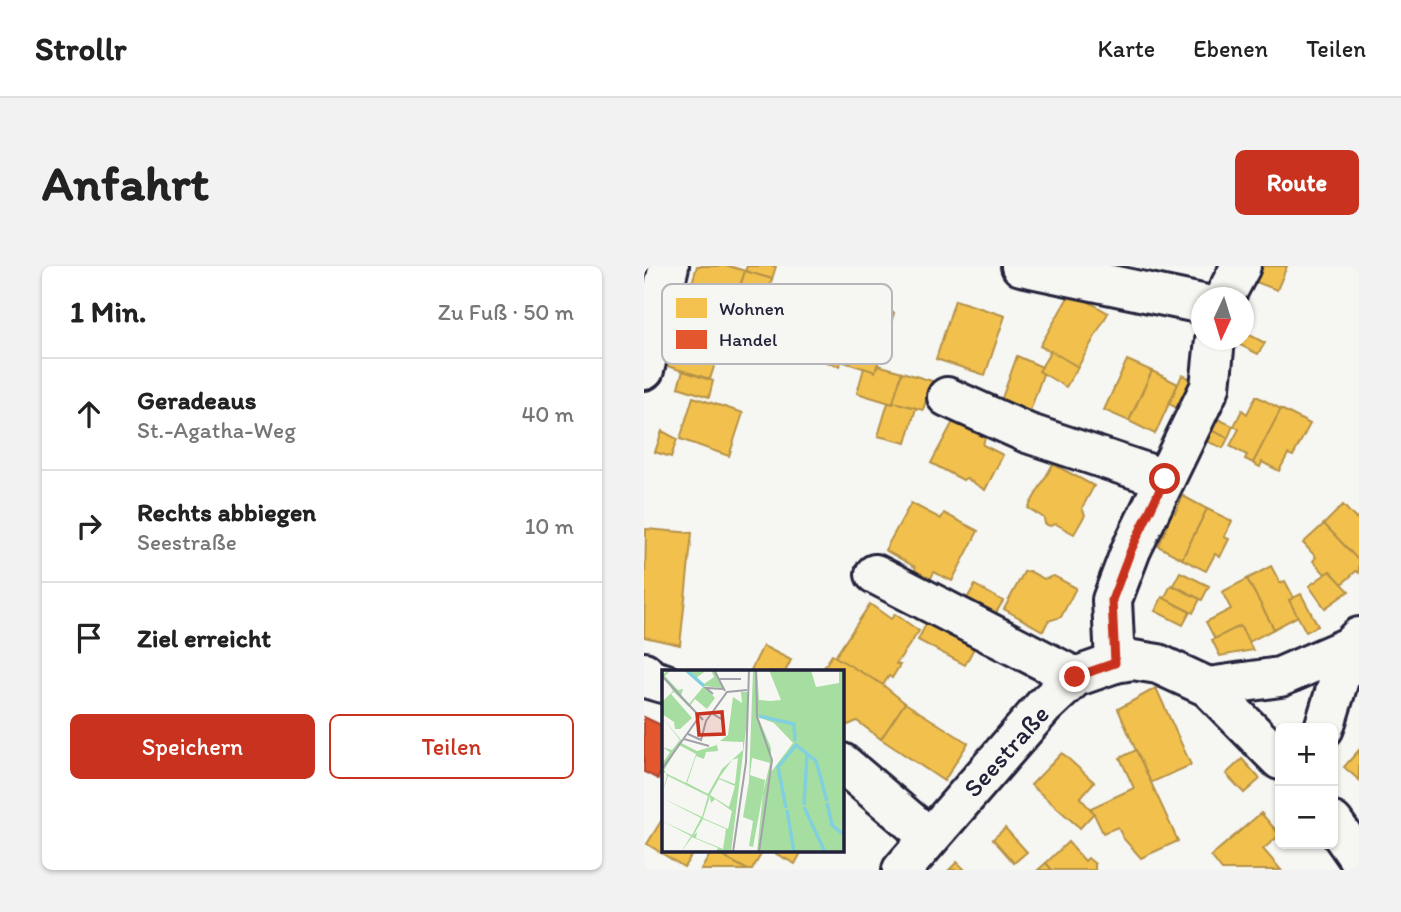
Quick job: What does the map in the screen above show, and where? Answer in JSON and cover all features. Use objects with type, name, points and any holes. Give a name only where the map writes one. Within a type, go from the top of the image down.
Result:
[{"type":"street","points":[[665,284],[669,266]]},
{"type":"street","points":[[1021,266],[1191,302]]},
{"type":"street","points":[[1230,287],[1241,266]]},
{"type":"street","points":[[644,370],[662,295]]},
{"type":"street","points":[[1115,663],[1112,600],[1131,550],[1210,387],[1214,350]]},
{"type":"street","points":[[947,397],[1027,433],[1165,479]]},
{"type":"street","points":[[875,574],[1075,677]]},
{"type":"street","points":[[1208,687],[1280,677],[1354,642]]},
{"type":"street","points":[[1326,723],[1354,642]]},
{"type":"street","name":"Seestraße","points":[[902,870],[1044,706],[1075,677],[1115,663],[1133,660],[1158,664],[1208,687],[1275,755]]},
{"type":"street","points":[[644,672],[649,679],[662,683]]},
{"type":"street","points":[[844,765],[929,837]]},
{"type":"street","points":[[1338,828],[1359,859]]},
{"type":"building: Wohnen","points":[[697,266],[729,266],[745,271],[741,284],[692,284]]},
{"type":"building: Wohnen","points":[[747,266],[776,266],[772,279],[745,271]]},
{"type":"building: Wohnen","points":[[1263,266],[1287,266],[1277,290],[1256,282]]},
{"type":"building: Wohnen","points":[[745,271],[772,279],[770,284],[741,284]]},
{"type":"building: Wohnen","points":[[1071,292],[1108,313],[1078,367],[1040,346]]},
{"type":"building: Wohnen","points":[[955,300],[1005,316],[985,375],[936,359]]},
{"type":"building: Wohnen","points":[[1254,337],[1265,343],[1258,354],[1250,350],[1254,350]]},
{"type":"building: Wohnen","points":[[1051,351],[1078,367],[1066,387],[1039,371]]},
{"type":"building: Wohnen","points":[[1017,356],[1042,367],[1039,371],[1043,374],[1030,411],[1001,401]]},
{"type":"building: Wohnen","points":[[1127,360],[1152,371],[1129,421],[1104,410]]},
{"type":"building: Wohnen","points":[[668,364],[715,364],[710,379]]},
{"type":"building: Wohnen","points":[[850,364],[878,364],[875,372]]},
{"type":"building: Wohnen","points":[[878,365],[902,372],[893,404],[857,393],[864,368],[875,372]]},
{"type":"building: Wohnen","points":[[683,371],[713,381],[709,397],[678,387]]},
{"type":"building: Wohnen","points":[[1152,371],[1178,384],[1155,434],[1129,421]]},
{"type":"building: Wohnen","points":[[902,372],[932,381],[923,410],[893,402]]},
{"type":"building: Wohnen","points":[[1182,375],[1192,379],[1179,409],[1169,404]]},
{"type":"building: Wohnen","points":[[1256,396],[1281,409],[1253,463],[1245,459],[1247,455],[1230,446],[1239,429],[1234,426],[1242,410],[1247,414]]},
{"type":"building: Wohnen","points":[[693,397],[743,413],[729,456],[680,439]]},
{"type":"building: Wohnen","points":[[888,403],[916,408],[906,443],[878,436]]},
{"type":"building: Wohnen","points":[[1281,409],[1310,424],[1293,456],[1288,454],[1279,471],[1262,462],[1260,467],[1253,463]]},
{"type":"building: Wohnen","points":[[1211,416],[1233,426],[1228,438],[1206,428]]},
{"type":"building: Wohnen","points":[[955,418],[986,433],[983,445],[1003,455],[985,490],[966,478],[963,480],[931,463]]},
{"type":"building: Wohnen","points":[[1206,428],[1228,438],[1223,448],[1201,439]]},
{"type":"building: Wohnen","points":[[662,431],[677,439],[671,457],[655,452]]},
{"type":"building: Wohnen","points":[[1053,464],[1094,486],[1082,508],[1085,515],[1074,534],[1056,524],[1045,524],[1044,518],[1028,508]]},
{"type":"building: Wohnen","points":[[1183,496],[1207,509],[1182,559],[1158,546],[1166,530],[1161,528],[1170,510],[1175,513]]},
{"type":"building: Wohnen","points":[[911,503],[941,519],[944,513],[978,531],[952,581],[934,572],[930,580],[916,572],[915,567],[885,550]]},
{"type":"building: Wohnen","points":[[1343,505],[1356,519],[1359,516],[1359,561],[1324,524]]},
{"type":"building: Wohnen","points":[[1207,509],[1232,521],[1224,537],[1229,539],[1220,557],[1215,554],[1206,571],[1182,559]]},
{"type":"building: Wohnen","points":[[1324,524],[1359,561],[1359,573],[1356,571],[1342,584],[1330,571],[1325,574],[1313,561],[1316,557],[1303,543]]},
{"type":"building: Wohnen","points":[[646,529],[692,533],[680,645],[644,637]]},
{"type":"building: Wohnen","points":[[1271,566],[1280,583],[1285,581],[1294,598],[1289,600],[1298,616],[1274,629],[1247,579]]},
{"type":"building: Wohnen","points":[[1029,571],[1044,579],[1054,576],[1076,588],[1061,617],[1048,621],[1043,631],[1004,609],[1024,572]]},
{"type":"building: Wohnen","points":[[1330,571],[1349,591],[1325,608],[1309,586]]},
{"type":"building: Wohnen","points":[[1180,572],[1209,586],[1202,600],[1173,585]]},
{"type":"building: Wohnen","points":[[1247,579],[1274,629],[1249,642],[1240,626],[1215,639],[1206,622],[1231,609],[1222,592]]},
{"type":"building: Wohnen","points":[[975,585],[1003,601],[991,621],[963,605]]},
{"type":"building: Wohnen","points":[[1171,585],[1200,599],[1193,613],[1164,599]]},
{"type":"building: Wohnen","points":[[1301,594],[1318,626],[1306,632],[1289,600]]},
{"type":"building: Wohnen","points":[[1162,597],[1190,612],[1183,625],[1155,611]]},
{"type":"building: Wohnen","points":[[870,604],[891,619],[895,614],[919,631],[896,664],[900,665],[892,678],[889,676],[883,685],[835,657]]},
{"type":"building: Wohnen","points":[[923,607],[980,637],[965,665],[918,640],[926,624],[916,619]]},
{"type":"building: Wohnen","points":[[1240,626],[1253,650],[1220,656],[1212,640]]},
{"type":"building: Wohnen","points":[[763,646],[791,660],[786,670],[751,670]]},
{"type":"building: Wohnen","points":[[832,655],[883,685],[905,703],[881,739],[857,721],[848,725],[844,722],[844,670],[822,670]]},
{"type":"building: Wohnen","points":[[1156,688],[1191,765],[1150,783],[1118,709]]},
{"type":"building: Wohnen","points":[[905,703],[968,743],[944,781],[881,739]]},
{"type":"building: Wohnen","points":[[1136,750],[1178,841],[1141,858],[1123,838],[1118,827],[1103,833],[1091,808],[1134,788],[1120,758]]},
{"type":"building: Wohnen","points":[[1359,750],[1359,780],[1344,767]]},
{"type":"building: Wohnen","points":[[1062,753],[1094,782],[1080,798],[1094,813],[1080,828],[1031,785]]},
{"type":"building: Wohnen","points":[[1242,759],[1260,779],[1244,793],[1226,774]]},
{"type":"building: Wohnen","points":[[1261,813],[1275,829],[1275,839],[1263,849],[1281,870],[1222,870],[1211,856]]},
{"type":"building: Wohnen","points":[[662,820],[662,852],[693,852],[684,867],[647,844]]},
{"type":"building: Wohnen","points":[[1005,828],[1027,852],[1014,863],[993,839]]},
{"type":"building: Wohnen","points":[[1068,842],[1085,861],[1088,858],[1095,864],[1095,870],[1052,870],[1046,863]]},
{"type":"building: Wohnen","points":[[711,852],[715,852],[748,870],[701,870]]},
{"type":"building: Wohnen","points":[[715,852],[762,852],[752,870]]},
{"type":"building: Wohnen","points":[[773,852],[801,852],[795,864]]},
{"type":"building: Wohnen","points":[[957,862],[965,870],[949,870]]},
{"type":"building: Wohnen","points":[[1046,863],[1052,870],[1038,870]]},
{"type":"building: Handel","points":[[644,717],[662,726],[662,770],[658,779],[644,772]]},
{"type":"route","points":[[1075,677],[1115,663],[1112,600],[1131,550],[1165,479]]}]
